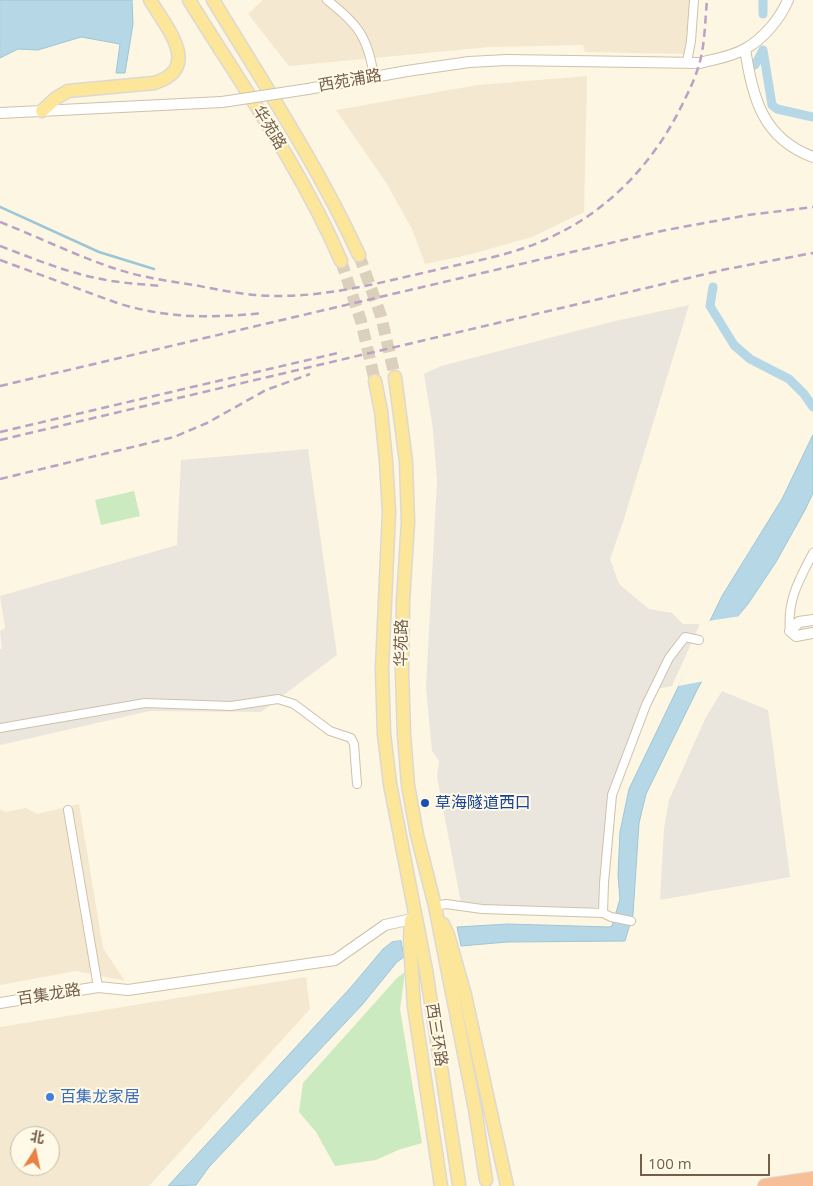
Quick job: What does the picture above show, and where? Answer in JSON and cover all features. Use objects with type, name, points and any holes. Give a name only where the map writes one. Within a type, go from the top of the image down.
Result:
[{"type":"highway","points":[[765,1186],[813,1179]]},
{"type":"main road","points":[[42,111],[56,98],[68,91],[154,83],[166,79],[174,71],[179,60],[178,46],[150,0]]},
{"type":"main road","name":"华苑路","points":[[189,0],[292,164],[324,222],[340,261]]},
{"type":"main road","name":"华苑路","points":[[213,0],[310,158],[340,213],[359,255]]},
{"type":"main road","name":"华苑路","points":[[395,377],[406,462],[408,522],[403,611],[404,735],[408,785],[417,835],[435,906]]},
{"type":"main road","name":"华苑路","points":[[375,381],[381,411],[389,512],[382,669],[384,734],[390,784],[411,888],[414,918]]},
{"type":"main road","points":[[435,906],[448,935],[464,995],[506,1186]]},
{"type":"main road","name":"西三环路","points":[[435,906],[475,1108],[486,1180]]},
{"type":"main road","points":[[414,918],[410,942],[414,1006],[441,1186]]},
{"type":"main road","name":"西三环路","points":[[414,918],[426,970],[459,1184]]},
{"type":"street","points":[[327,0],[348,16],[365,40],[371,56],[374,77]]},
{"type":"street","points":[[688,62],[694,0]]},
{"type":"street","name":"西苑浦路","points":[[0,113],[222,102],[469,62],[507,60],[700,63],[729,56],[744,49],[778,18],[788,0]]},
{"type":"street","points":[[744,49],[755,98],[767,123],[781,140],[798,152],[813,157]]},
{"type":"street","points":[[813,553],[797,584],[788,613],[790,631],[796,636],[813,633]]},
{"type":"street","points":[[790,631],[799,622],[813,620]]},
{"type":"street","points":[[603,913],[612,795],[646,704],[669,658],[685,637],[699,640]]},
{"type":"street","points":[[0,728],[145,703],[231,706],[278,699],[294,704],[330,731],[351,738],[354,744],[357,784]]},
{"type":"street","points":[[68,810],[98,987]]},
{"type":"street","points":[[435,906],[446,904],[482,909],[603,913],[611,917],[631,921]]},
{"type":"street","name":"百集龙路","points":[[0,1003],[98,987],[128,990],[335,960],[385,925],[414,918]]},
{"type":"shaded area","points":[[263,0],[690,0],[686,54],[585,52],[583,45],[490,47],[289,66],[248,14]]},
{"type":"shaded area","points":[[587,76],[584,212],[532,237],[468,255],[425,264],[412,229],[387,184],[336,110],[478,85]]},
{"type":"shaded area","points":[[689,305],[610,559],[619,584],[649,609],[672,613],[683,624],[700,624],[672,686],[652,690],[613,792],[603,905],[588,910],[482,906],[461,903],[437,777],[439,761],[432,751],[426,687],[437,481],[433,429],[424,374],[441,366],[611,322]]},
{"type":"shaded area","points":[[308,449],[337,655],[261,712],[150,711],[0,745],[0,649],[2,649],[0,631],[5,628],[0,596],[177,545],[181,460]]},
{"type":"shaded area","points":[[722,691],[768,710],[790,877],[660,900],[664,829],[669,800],[705,719]]},
{"type":"shaded area","points":[[79,804],[103,948],[125,981],[76,971],[0,985],[0,809],[5,812],[26,808],[37,814]]},
{"type":"shaded area","points":[[306,977],[310,1009],[149,1186],[0,1186],[0,1027]]},
{"type":"green space","points":[[134,491],[140,516],[101,525],[95,500]]},
{"type":"green space","points":[[405,972],[400,1009],[422,1143],[398,1150],[376,1160],[335,1166],[316,1132],[299,1112],[303,1083],[397,978]]},
{"type":"water","points":[[0,0],[132,0],[133,24],[125,73],[116,73],[120,44],[81,37],[38,50],[18,49],[0,58]]},
{"type":"water","points":[[813,435],[813,493],[776,562],[737,617],[697,690],[646,794],[639,823],[633,914],[625,941],[507,942],[461,946],[457,927],[508,924],[612,926],[620,899],[618,875],[620,832],[629,789],[722,596],[782,499]]},
{"type":"water","points":[[401,941],[404,957],[397,962],[362,1005],[209,1167],[196,1185],[168,1186],[352,986],[383,949],[392,942]]},
{"type":"pier","points":[[741,616],[705,681],[678,686],[708,621]]},
{"type":"waterway","points":[[763,0],[763,14]]},
{"type":"waterway","points":[[763,50],[772,105],[777,109],[813,117]]},
{"type":"waterway","points":[[755,65],[763,50]]},
{"type":"waterway","points":[[0,207],[99,252],[154,269]]},
{"type":"waterway","points":[[713,287],[710,306],[734,345],[750,359],[789,379],[804,394],[813,407]]},
{"type":"tunnel","points":[[359,255],[381,316],[395,377]]},
{"type":"tunnel","points":[[341,261],[361,321],[375,381]]},
{"type":"railway","points":[[0,222],[123,271],[164,280],[255,295],[299,295],[342,290],[474,262],[520,250],[570,227],[607,202],[654,152],[678,113],[697,71],[701,57],[707,0]]},
{"type":"railway","points":[[0,386],[666,230],[748,215],[813,207]]},
{"type":"railway","points":[[0,246],[84,275],[112,281],[162,286]]},
{"type":"railway","points":[[0,440],[727,269],[813,253]]},
{"type":"railway","points":[[0,260],[120,304],[139,309],[192,316],[264,313]]},
{"type":"railway","points":[[0,432],[342,352]]},
{"type":"railway","points":[[0,479],[174,437],[207,423],[266,390],[310,374]]},
{"type":"place","name":"草海隧道西口","points":[[425,803]]},
{"type":"place","name":"百集龙家居","points":[[50,1097]]}]
